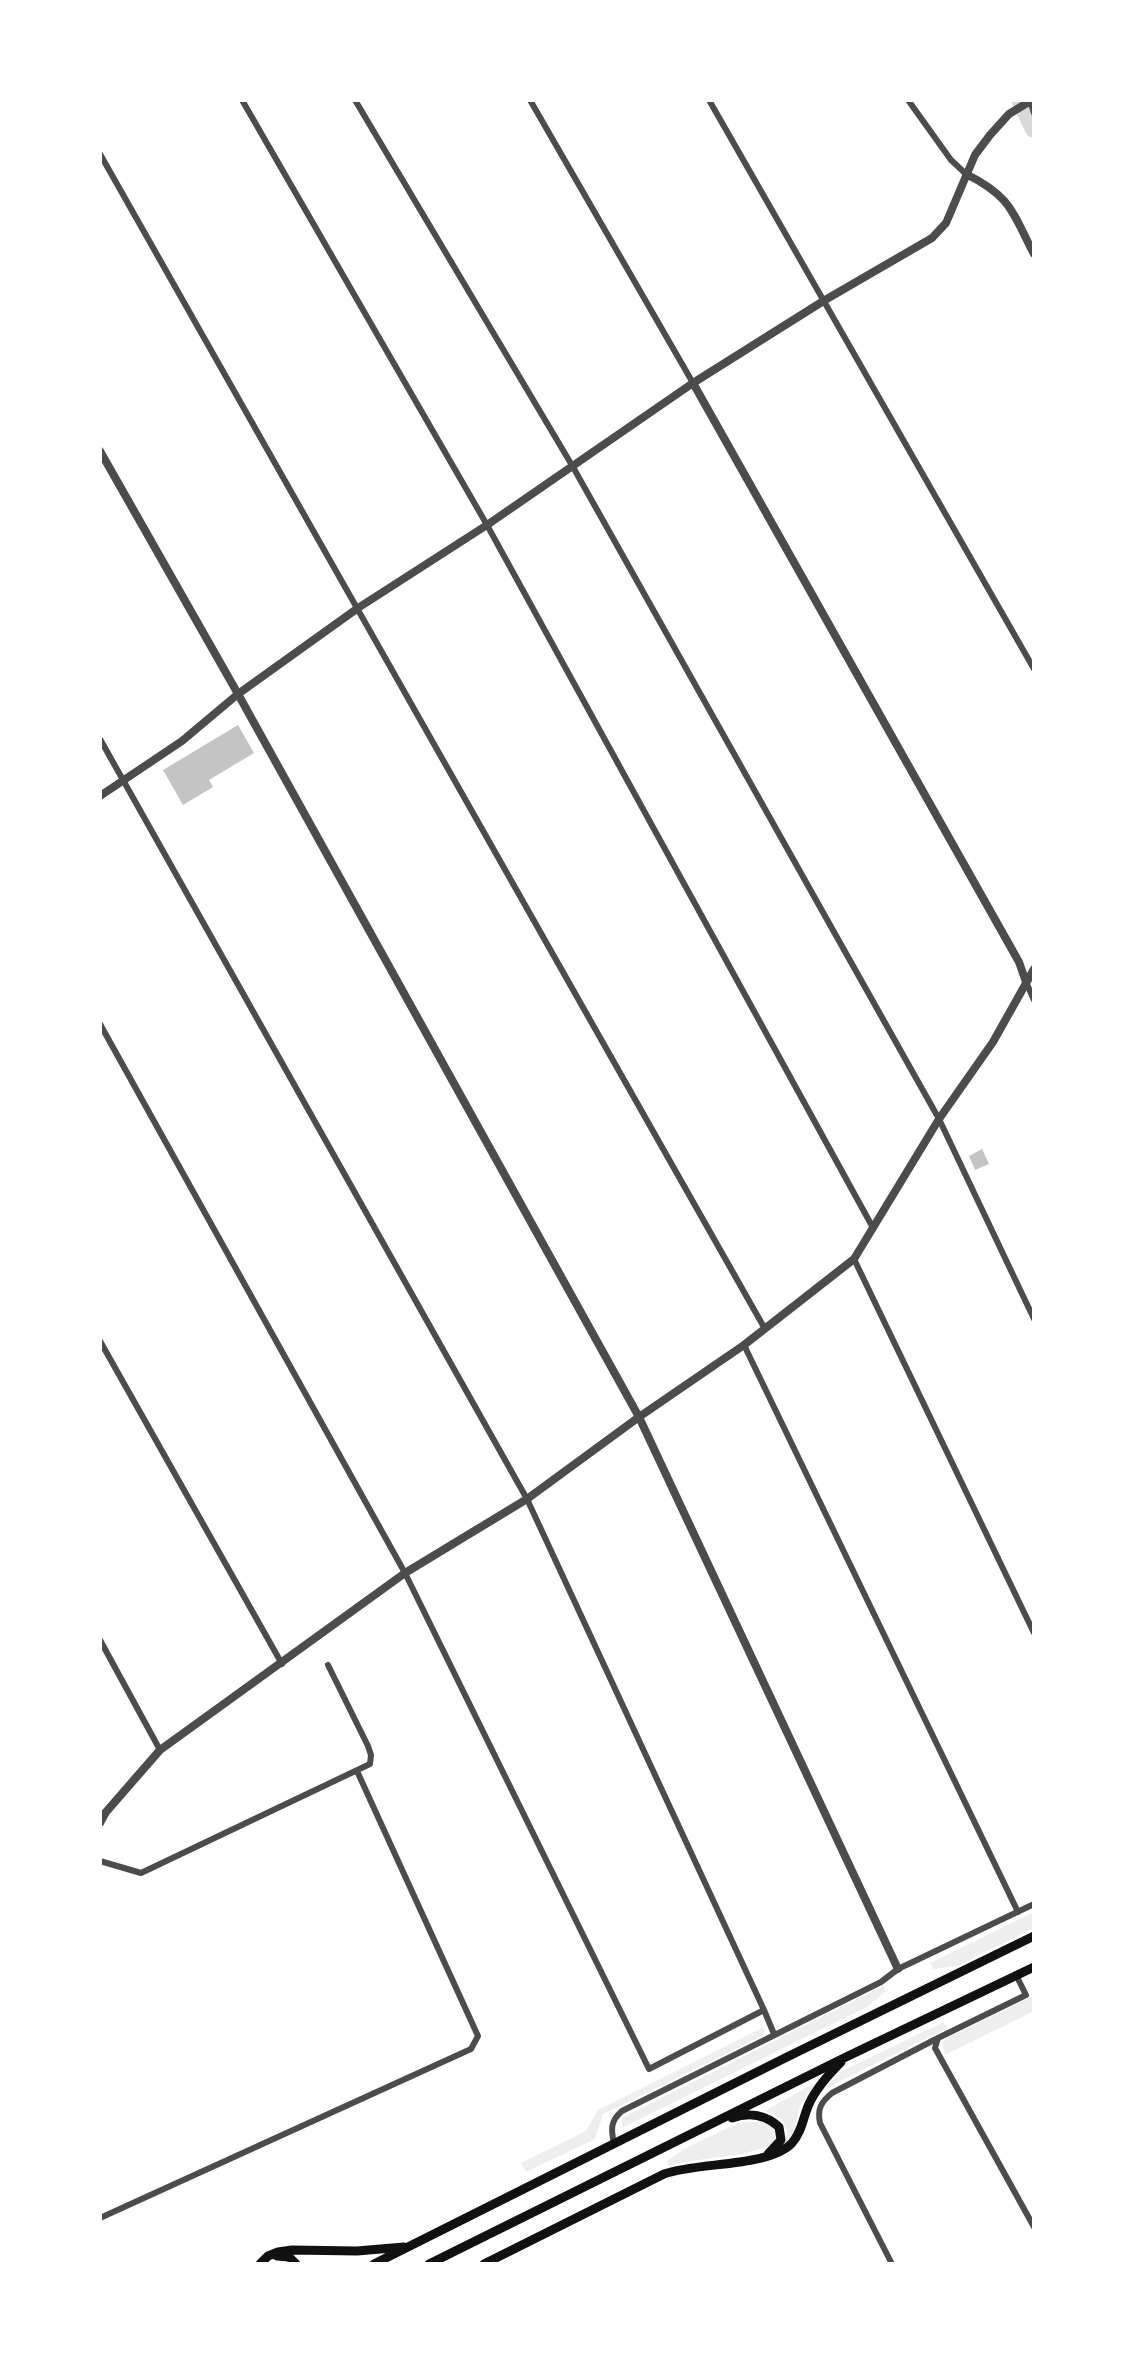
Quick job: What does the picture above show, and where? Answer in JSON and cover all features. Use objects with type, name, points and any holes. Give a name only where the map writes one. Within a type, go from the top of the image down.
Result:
[{"type":"main road","points":[[374,2264],[785,2058],[1034,1937]]},
{"type":"main road","points":[[429,2264],[846,2056],[1034,1967]]},
{"type":"main road","points":[[484,2264],[664,2174],[695,2166],[775,2155],[794,2141],[818,2088],[846,2056]]},
{"type":"main road","points":[[713,2123],[740,2115],[752,2115],[773,2122],[779,2127],[781,2140],[778,2146],[764,2157]]},
{"type":"main road","points":[[260,2264],[268,2256],[292,2250],[374,2251],[412,2245]]},
{"type":"main road","points":[[268,2256],[289,2257],[296,2264]]},
{"type":"street","points":[[242,100],[487,525],[872,1226]]},
{"type":"street","points":[[355,100],[573,467],[939,1119],[1034,1319]]},
{"type":"street","points":[[530,100],[693,383],[1019,962],[1034,1000]]},
{"type":"street","points":[[709,100],[1034,669]]},
{"type":"street","points":[[908,100],[951,160],[966,174],[990,186],[1007,200],[1034,254]]},
{"type":"street","points":[[100,796],[181,741],[238,694],[358,608],[487,525],[693,383],[825,300],[932,238],[946,223],[975,155],[1009,114],[1030,101],[1034,113]]},
{"type":"street","points":[[100,155],[765,1329]]},
{"type":"street","points":[[100,451],[238,694],[639,1417],[898,1969]]},
{"type":"street","points":[[100,739],[527,1499],[775,2034]]},
{"type":"street","points":[[100,1823],[106,1812],[160,1749],[282,1664],[405,1573],[527,1499],[744,1345],[854,1259],[939,1119],[993,1042],[1034,969]]},
{"type":"street","points":[[100,1024],[405,1573],[649,2069],[764,2010]]},
{"type":"street","points":[[854,1259],[1034,1633]]},
{"type":"street","points":[[100,1341],[282,1664]]},
{"type":"street","points":[[744,1345],[1017,1912]]},
{"type":"street","points":[[100,1640],[160,1749]]},
{"type":"street","points":[[100,1861],[141,1873],[370,1764],[371,1755],[328,1665]]},
{"type":"street","points":[[100,2218],[471,2049],[478,2036],[357,1771]]},
{"type":"street","points":[[614,2144],[611,2128],[622,2111],[881,1982],[898,1969],[1034,1904]]},
{"type":"street","points":[[1016,1975],[1026,1995]]},
{"type":"street","points":[[892,2264],[820,2123],[820,2107],[832,2093],[1034,1991]]},
{"type":"street","points":[[938,2038],[935,2043],[936,2051],[1034,2227]]},
{"type":"shaded area","points":[[1034,1912],[1034,1928],[957,1966],[933,1969],[930,1963]]},
{"type":"shaded area","points":[[883,1986],[886,1991],[867,2007],[622,2128],[622,2118]]},
{"type":"shaded area","points":[[1034,1996],[1034,2011],[945,2055],[942,2042],[951,2036]]},
{"type":"shaded area","points":[[944,2022],[947,2028],[824,2089],[840,2072]]},
{"type":"shaded area","points":[[764,2027],[764,2035],[603,2114],[595,2139],[526,2172],[521,2163],[586,2131],[598,2110]]},
{"type":"shaded area","points":[[816,2082],[800,2106],[793,2134],[779,2150],[788,2134],[782,2119],[765,2111]]},
{"type":"shaded area","points":[[760,2121],[773,2128],[776,2142],[751,2152],[668,2166],[667,2161],[682,2150],[738,2123]]},
{"type":"building","points":[[238,725],[254,753],[209,780],[213,787],[183,805],[163,770]]},
{"type":"building","points":[[982,1149],[989,1164],[975,1170],[969,1156]]},
{"type":"waterway","points":[[1020,100],[1034,129]]}]
